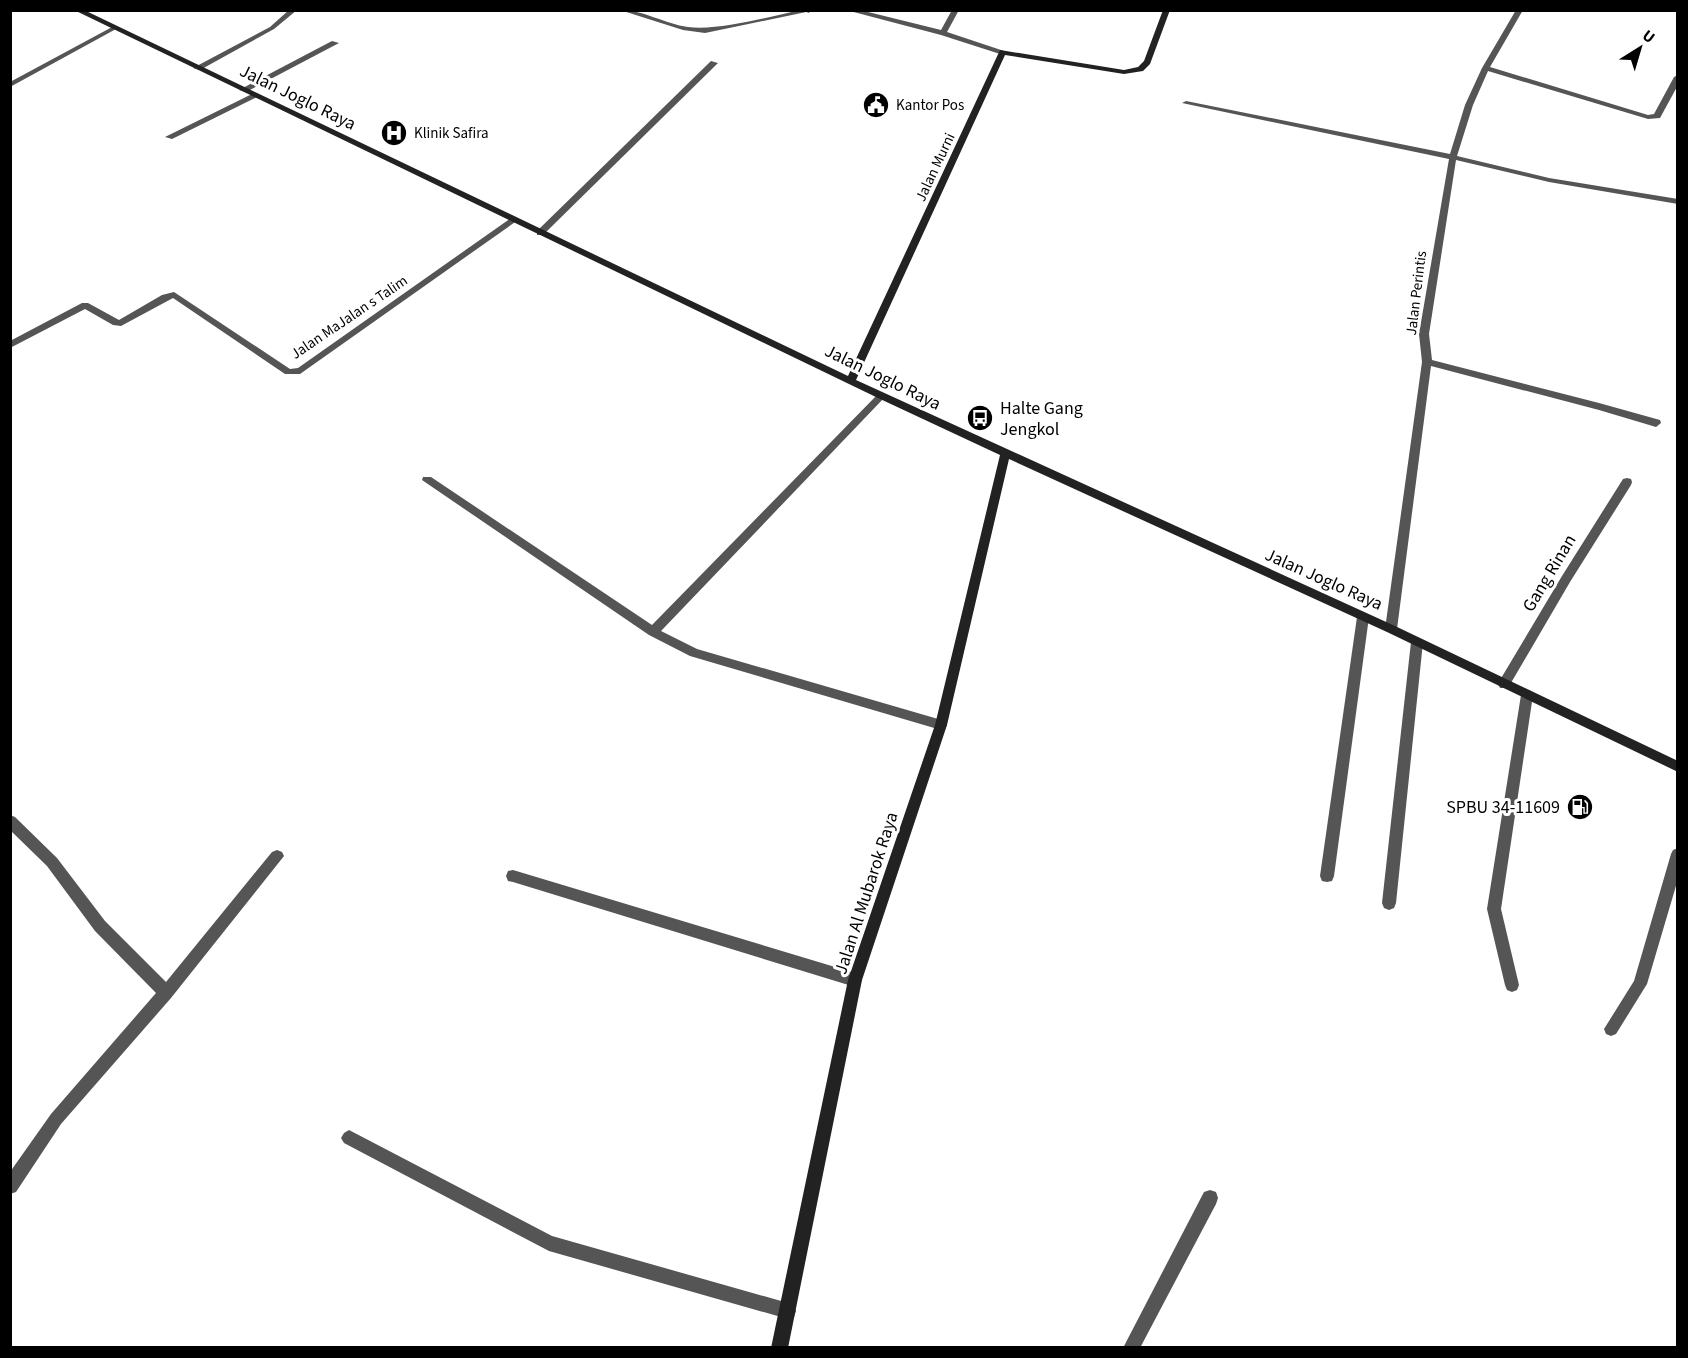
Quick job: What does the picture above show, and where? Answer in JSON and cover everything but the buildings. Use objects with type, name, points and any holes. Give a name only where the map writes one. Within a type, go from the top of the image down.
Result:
[{"type":"main road","points":[[1003,52],[1124,72],[1133,71],[1140,69],[1147,62],[1167,10]]},
{"type":"main road","name":"Jalan Joglo Raya","points":[[82,11],[881,396],[1391,629],[1677,767]]},
{"type":"main road","name":"Jalan Murni","points":[[851,381],[1003,52]]},
{"type":"main road","name":"Jalan Al Mubarok Raya","points":[[780,1347],[855,980],[941,725],[1005,454]]},
{"type":"street","points":[[197,68],[272,28],[294,10]]},
{"type":"street","points":[[623,10],[685,29],[705,31],[810,11]]},
{"type":"street","points":[[849,10],[943,33],[1003,52]]},
{"type":"street","points":[[943,33],[956,10]]},
{"type":"street","name":"Jalan Perintis","points":[[1391,629],[1427,362],[1424,334],[1453,157],[1469,105],[1486,68],[1520,10]]},
{"type":"street","points":[[10,85],[114,28]]},
{"type":"street","points":[[243,90],[335,43]]},
{"type":"street","points":[[540,233],[714,63]]},
{"type":"street","points":[[1486,68],[1648,117],[1657,116],[1677,78]]},
{"type":"street","points":[[169,137],[255,96]]},
{"type":"street","points":[[1186,103],[1453,157],[1549,180],[1677,202]]},
{"type":"street","name":"Jalan MaJalan s Talim","points":[[10,345],[85,305],[116,323],[121,323],[165,297],[174,295],[288,372],[297,372],[514,220]]},
{"type":"street","points":[[1427,362],[1606,407],[1656,423]]},
{"type":"street","points":[[652,632],[881,396]]},
{"type":"street","points":[[427,480],[652,632],[694,653],[941,725]]},
{"type":"street","name":"Gang Rinan","points":[[1504,684],[1627,482]]},
{"type":"street","points":[[1327,876],[1363,617]]},
{"type":"street","points":[[1389,903],[1417,642]]},
{"type":"street","points":[[1512,985],[1494,909],[1527,694]]},
{"type":"street","points":[[10,821],[52,862],[100,926],[166,993]]},
{"type":"street","points":[[1611,1029],[1640,984],[1677,854]]},
{"type":"street","points":[[10,1186],[56,1119],[166,993],[277,856]]},
{"type":"street","points":[[513,876],[855,980]]},
{"type":"street","points":[[349,1138],[549,1243],[788,1311]]},
{"type":"street","points":[[1131,1347],[1210,1198]]},
{"type":"place","name":"Kantor Pos","points":[[876,105]]},
{"type":"place","name":"Klinik Safira","points":[[394,133]]},
{"type":"place","name":"Halte Gang Jengkol","points":[[980,418]]},
{"type":"place","name":"SPBU 34-11609","points":[[1580,807]]}]
